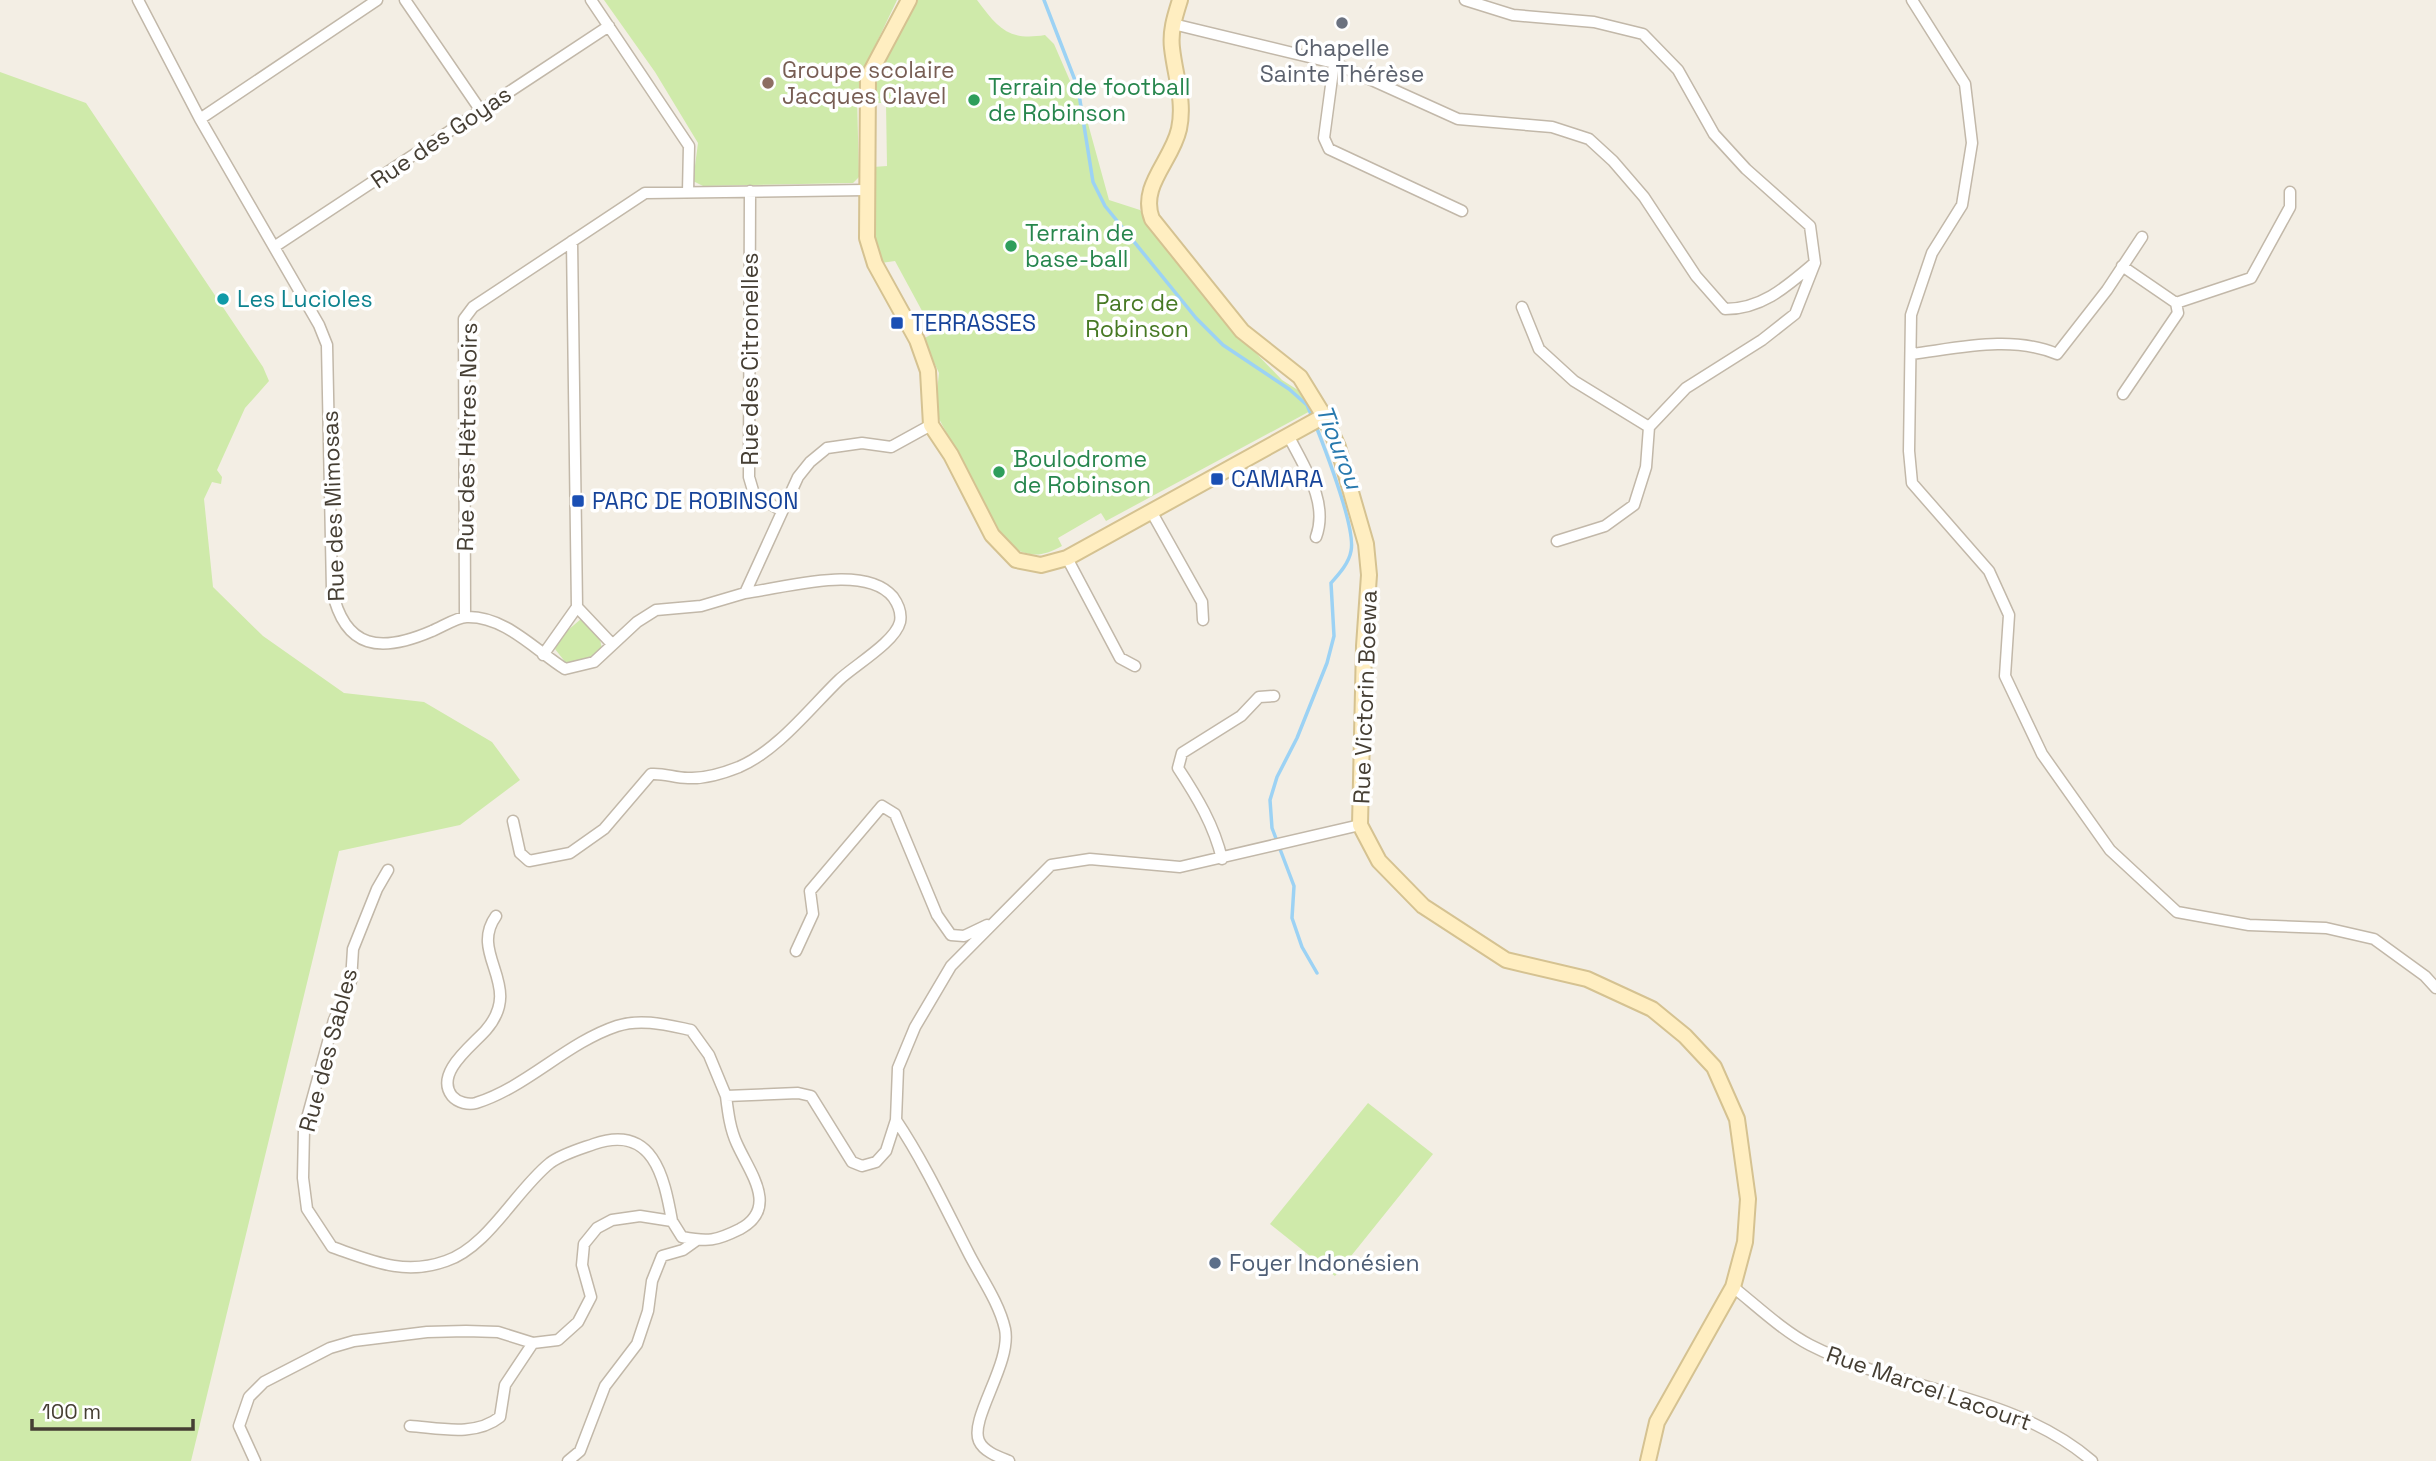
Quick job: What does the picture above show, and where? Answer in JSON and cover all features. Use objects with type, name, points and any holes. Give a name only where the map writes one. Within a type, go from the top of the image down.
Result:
[{"type":"street","name":"Rue des Mimosas","points":[[138,0],[200,119],[327,345],[332,590],[337,615],[358,637],[378,645],[407,642],[466,617]]},
{"type":"street","points":[[200,119],[377,0]]},
{"type":"street","points":[[405,0],[481,111]]},
{"type":"street","points":[[591,0],[689,146],[688,192]]},
{"type":"street","points":[[909,0],[904,14],[868,77],[867,238],[875,264],[917,340],[924,362],[931,425],[951,455],[992,535],[1016,560],[1041,565],[1067,558],[1316,419]]},
{"type":"street","name":"Rue Victorin Boewa","points":[[1180,0],[1173,23],[1172,46],[1182,105],[1179,130],[1166,164],[1147,195],[1152,219],[1242,331],[1300,377],[1316,419],[1355,499],[1365,536],[1368,564],[1360,825],[1379,861],[1423,906],[1506,960],[1587,979],[1652,1009],[1685,1036],[1714,1067],[1737,1119],[1748,1199],[1745,1242],[1733,1287],[1657,1422],[1648,1461]]},
{"type":"street","points":[[1465,0],[1513,15],[1594,22],[1643,34],[1678,70],[1714,134],[1746,169],[1810,226],[1815,262],[1795,314],[1762,340],[1686,388],[1648,427],[1646,467],[1634,505],[1605,526],[1557,541]]},
{"type":"street","points":[[1912,0],[1965,84],[1972,143],[1962,205],[1932,253],[1911,316],[1912,354],[1908,391],[1912,483],[1989,571],[2008,615],[2005,677],[2042,754],[2110,850],[2177,912],[2249,925],[2326,928],[2374,939],[2426,976],[2436,988]]},
{"type":"street","points":[[1173,23],[1334,63],[1458,119],[1552,127],[1589,139],[1613,161],[1644,197],[1696,276],[1725,309],[1746,309],[1786,287],[1815,262]]},
{"type":"street","name":"Rue des Goyas","points":[[274,247],[608,26]]},
{"type":"street","points":[[1334,63],[1324,138],[1329,149],[1462,211]]},
{"type":"street","name":"Rue des Hêtres Noirs","points":[[466,617],[464,319],[473,307],[645,193],[866,190]]},
{"type":"street","name":"Rue des Citronelles","points":[[750,191],[749,477],[754,494],[782,511]]},
{"type":"street","points":[[2176,303],[2251,278],[2290,207],[2290,192]]},
{"type":"street","points":[[1912,354],[1994,344],[2040,346],[2057,354],[2143,237]]},
{"type":"street","points":[[543,655],[577,607],[572,241]]},
{"type":"street","points":[[2122,266],[2176,303],[2178,313],[2123,394]]},
{"type":"street","points":[[1522,307],[1539,349],[1574,381],[1648,427]]},
{"type":"street","points":[[746,593],[798,477],[810,462],[827,448],[862,443],[891,447],[931,425]]},
{"type":"street","points":[[1288,435],[1317,495],[1322,521],[1316,537]]},
{"type":"street","points":[[1151,511],[1202,601],[1203,620]]},
{"type":"street","points":[[1067,558],[1120,658],[1135,666]]},
{"type":"street","points":[[466,617],[502,624],[565,669],[594,662],[611,643],[656,610],[701,606],[746,593],[821,581],[872,581],[885,588],[899,605],[900,622],[889,639],[846,673],[765,752],[741,766],[690,779],[666,773],[651,774],[604,830],[570,853],[528,862],[520,853],[513,821]]},
{"type":"street","points":[[577,607],[611,643]]},
{"type":"street","points":[[1222,859],[1206,814],[1178,768],[1182,752],[1241,716],[1259,697],[1273,696]]},
{"type":"street","points":[[796,951],[813,914],[810,891],[882,806],[895,814],[937,915],[951,935],[964,936],[996,921]]},
{"type":"street","points":[[726,1096],[798,1093],[811,1096],[852,1162],[862,1166],[876,1162],[886,1152],[896,1120],[898,1068],[915,1027],[951,966],[1051,865],[1090,859],[1180,867],[1360,825]]},
{"type":"street","name":"Rue des Sables","points":[[388,870],[377,889],[353,949],[351,981],[334,1020],[304,1129],[303,1178],[307,1209],[332,1247],[408,1270],[448,1261],[485,1234],[551,1163],[609,1139],[625,1138],[640,1145],[664,1178],[672,1221]]},
{"type":"street","points":[[255,1461],[239,1426],[249,1397],[264,1382],[330,1348],[354,1341],[427,1332],[498,1332],[533,1343],[558,1340],[568,1333],[587,1310],[591,1297],[582,1265],[584,1244],[597,1228],[612,1220],[640,1216],[672,1221],[682,1237],[715,1241],[749,1223],[759,1210],[761,1195],[736,1142],[726,1096],[709,1055],[691,1030],[653,1022],[619,1025],[563,1053],[474,1104],[463,1104],[452,1096],[448,1086],[450,1071],[488,1028],[498,1005],[500,981],[487,949],[487,929],[496,916]]},
{"type":"street","points":[[896,1120],[943,1201],[998,1308],[1005,1331],[999,1370],[976,1427],[979,1442],[991,1454],[1009,1461]]},
{"type":"street","points":[[568,1461],[580,1451],[605,1386],[637,1344],[648,1311],[652,1281],[662,1256],[683,1250],[697,1240]]},
{"type":"street","name":"Rue Marcel Lacourt","points":[[1733,1287],[1808,1344],[1879,1372],[1981,1402],[2041,1427],[2075,1446],[2092,1461]]},
{"type":"street","points":[[410,1426],[451,1430],[476,1428],[493,1423],[500,1417],[505,1385],[533,1343]]},
{"type":"green space","name":"Groupe scolaire Jacques Clavel","points":[[604,0],[897,0],[863,71],[857,96],[859,177],[853,183],[703,186],[693,181],[698,143],[655,72]]},
{"type":"green space","name":"Parc de Robinson","points":[[913,0],[977,0],[1005,30],[1022,36],[1045,35],[1054,44],[1087,120],[1109,200],[1140,210],[1226,322],[1282,380],[1301,392],[1314,409],[1106,521],[1101,513],[1058,538],[1062,546],[1054,550],[1035,554],[1007,545],[938,417],[936,400],[939,373],[923,339],[934,333],[895,261],[881,263],[874,245],[873,167],[887,166],[886,103],[872,103],[875,74]]},
{"type":"green space","points":[[0,72],[86,103],[263,367],[269,381],[245,408],[217,470],[222,477],[221,484],[212,482],[204,499],[213,587],[263,636],[344,693],[424,702],[492,742],[520,780],[460,825],[339,851],[191,1461],[0,1461]]},
{"type":"green space","points":[[581,619],[600,639],[602,649],[586,662],[566,663],[555,649],[561,636]]},
{"type":"green space","points":[[1368,1103],[1433,1154],[1335,1276],[1270,1224]]},
{"type":"waterway","name":"Tiourou","points":[[1044,0],[1078,88],[1093,182],[1105,206],[1196,318],[1223,345],[1289,389],[1307,405],[1313,419]]},
{"type":"waterway","name":"Tiourou","points":[[1316,426],[1349,525],[1351,551],[1346,564],[1331,583],[1334,636],[1327,663],[1297,738],[1277,777],[1270,800],[1272,828],[1294,886],[1292,918],[1302,947],[1317,973]]},
{"type":"place","name":"Chapelle Sainte Thérèse","points":[[1342,23]]},
{"type":"place","name":"Groupe scolaire Jacques Clavel","points":[[768,83]]},
{"type":"place","name":"Terrain de football de Robinson","points":[[974,100]]},
{"type":"place","name":"Terrain de base-ball","points":[[1011,246]]},
{"type":"place","name":"Les Lucioles","points":[[223,299]]},
{"type":"place","name":"TERRASSES","points":[[897,323]]},
{"type":"place","name":"Boulodrome de Robinson","points":[[999,472]]},
{"type":"place","name":"CAMARA","points":[[1217,479]]},
{"type":"place","name":"PARC DE ROBINSON","points":[[578,501]]},
{"type":"place","name":"Foyer Indonésien","points":[[1215,1263]]}]
